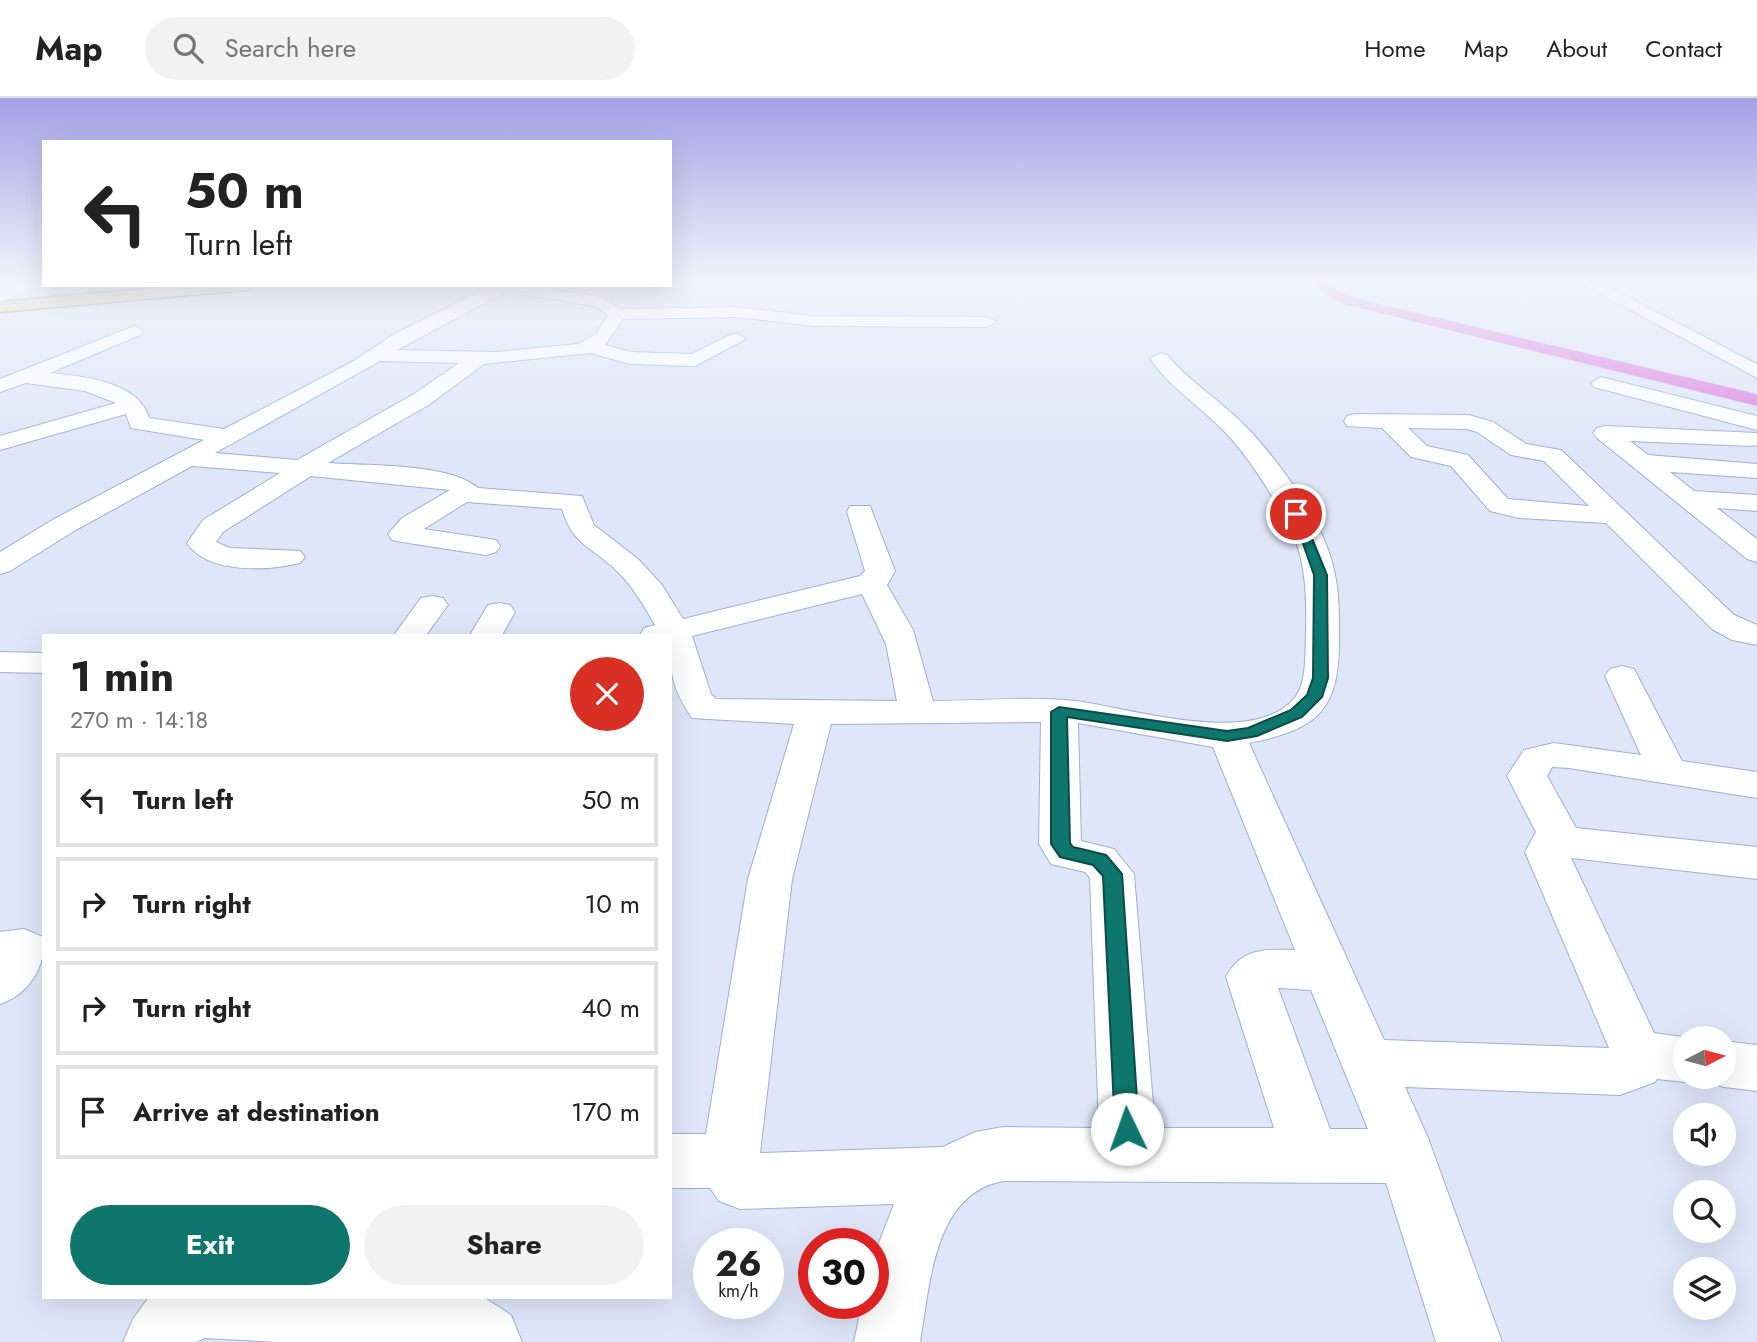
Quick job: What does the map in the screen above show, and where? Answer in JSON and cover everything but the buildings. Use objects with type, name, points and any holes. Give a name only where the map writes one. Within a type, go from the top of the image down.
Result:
[{"type":"street","points":[[0,386],[118,338]]},
{"type":"street","points":[[0,565],[53,532],[225,439],[401,338]]},
{"type":"street","points":[[374,355],[479,358],[531,356],[591,347],[605,338]]},
{"type":"street","points":[[1693,338],[1757,372]]},
{"type":"street","points":[[591,347],[630,358],[695,360],[737,339]]},
{"type":"street","points":[[290,557],[219,555],[207,551],[201,543],[213,526],[334,448],[422,399],[479,358]]},
{"type":"street","points":[[672,648],[694,695],[705,710],[815,713],[1059,712],[1227,736],[1251,733],[1297,714],[1314,697],[1321,678],[1320,575],[1304,527],[1242,437],[1174,377],[1160,359]]},
{"type":"street","points":[[27,377],[90,384],[119,397],[131,406],[137,413],[139,423],[225,439],[334,448]]},
{"type":"street","points":[[1593,388],[1657,419],[1754,431]]},
{"type":"street","points":[[0,443],[131,406]]},
{"type":"street","points":[[1657,419],[1695,467]]},
{"type":"street","points":[[1754,431],[1657,419],[1605,433],[1757,553]]},
{"type":"street","points":[[1355,421],[1479,423],[1519,450],[1552,455],[1559,459],[1723,622],[1757,661]]},
{"type":"street","points":[[1388,421],[1419,452],[1459,460],[1499,505],[1519,510],[1613,515]]},
{"type":"street","points":[[188,458],[454,482],[466,491],[481,496],[573,502],[577,507],[579,525],[628,565],[644,582],[665,633],[870,583],[877,578],[880,570],[860,512]]},
{"type":"street","points":[[1641,463],[1757,471]]},
{"type":"street","points":[[466,491],[412,524],[402,534],[486,546]]},
{"type":"street","points":[[1687,498],[1757,503]]},
{"type":"street","points":[[870,583],[894,617],[917,712]]},
{"type":"street","points":[[411,634],[432,606]]},
{"type":"street","points":[[1723,622],[1744,633],[1757,635]]},
{"type":"street","points":[[0,663],[42,663]]},
{"type":"street","points":[[1622,676],[1668,771]]},
{"type":"street","points":[[1059,712],[1060,844],[1066,853],[1099,860],[1112,874],[1129,1155]]},
{"type":"street","points":[[815,713],[770,879],[730,1161],[732,1172],[740,1181],[954,1174]]},
{"type":"street","points":[[1227,736],[1406,1156],[1469,1342]]},
{"type":"street","points":[[1562,841],[1527,776],[1531,763],[1538,757],[1569,756],[1757,785]]},
{"type":"street","points":[[1367,1062],[1620,1072],[1662,1056],[1547,852],[1550,844],[1562,841],[1757,863]]},
{"type":"street","points":[[0,951],[23,948],[26,950],[0,984]]},
{"type":"street","points":[[1311,1156],[1250,977],[1263,968],[1328,971]]},
{"type":"street","points":[[1736,1065],[1757,1068]]},
{"type":"street","points":[[887,1342],[915,1224],[936,1188],[972,1161],[1003,1154],[1406,1156]]},
{"type":"street","points":[[672,1161],[730,1161]]},
{"type":"street","points":[[156,1342],[173,1319],[200,1305],[435,1319],[470,1324],[488,1338],[489,1342]]},
{"type":"waterway","points":[[1501,338],[1757,400]]},
{"type":"route","points":[[1127,1129],[1112,874],[1099,860],[1066,853],[1060,844],[1059,712],[1075,712],[1227,736],[1251,733],[1297,714],[1314,697],[1321,678],[1320,575],[1304,527],[1296,514]]}]
